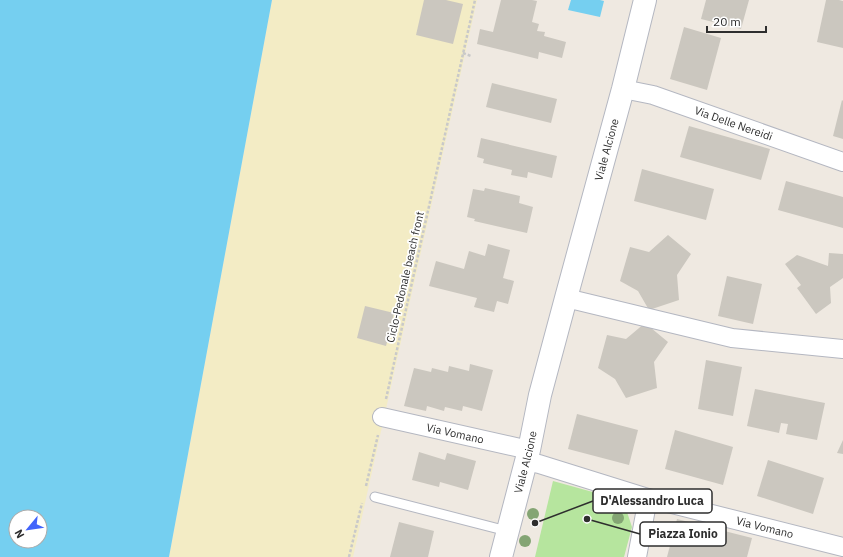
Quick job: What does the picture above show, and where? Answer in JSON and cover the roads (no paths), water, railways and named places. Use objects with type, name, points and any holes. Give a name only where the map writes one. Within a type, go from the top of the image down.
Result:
[{"type":"street","name":"Viale Alcione","points":[[501,557],[527,456],[540,396],[623,89],[645,0]]},
{"type":"street","name":"Via Delle Nereidi","points":[[623,89],[652,95],[843,162]]},
{"type":"street","points":[[566,298],[732,338],[843,349]]},
{"type":"street","name":"Via Vomano","points":[[382,417],[527,456],[539,464],[648,498],[843,547]]},
{"type":"street","points":[[637,557],[648,498]]},
{"type":"lane","points":[[375,497],[507,531]]},
{"type":"water","points":[[0,0],[272,0],[169,557],[0,557]]},
{"type":"water","points":[[571,0],[604,1],[600,17],[568,10]]},
{"type":"place","name":"Piazza Ionio","points":[[587,519]]},
{"type":"place","name":"D'Alessandro Luca","points":[[535,523]]}]
